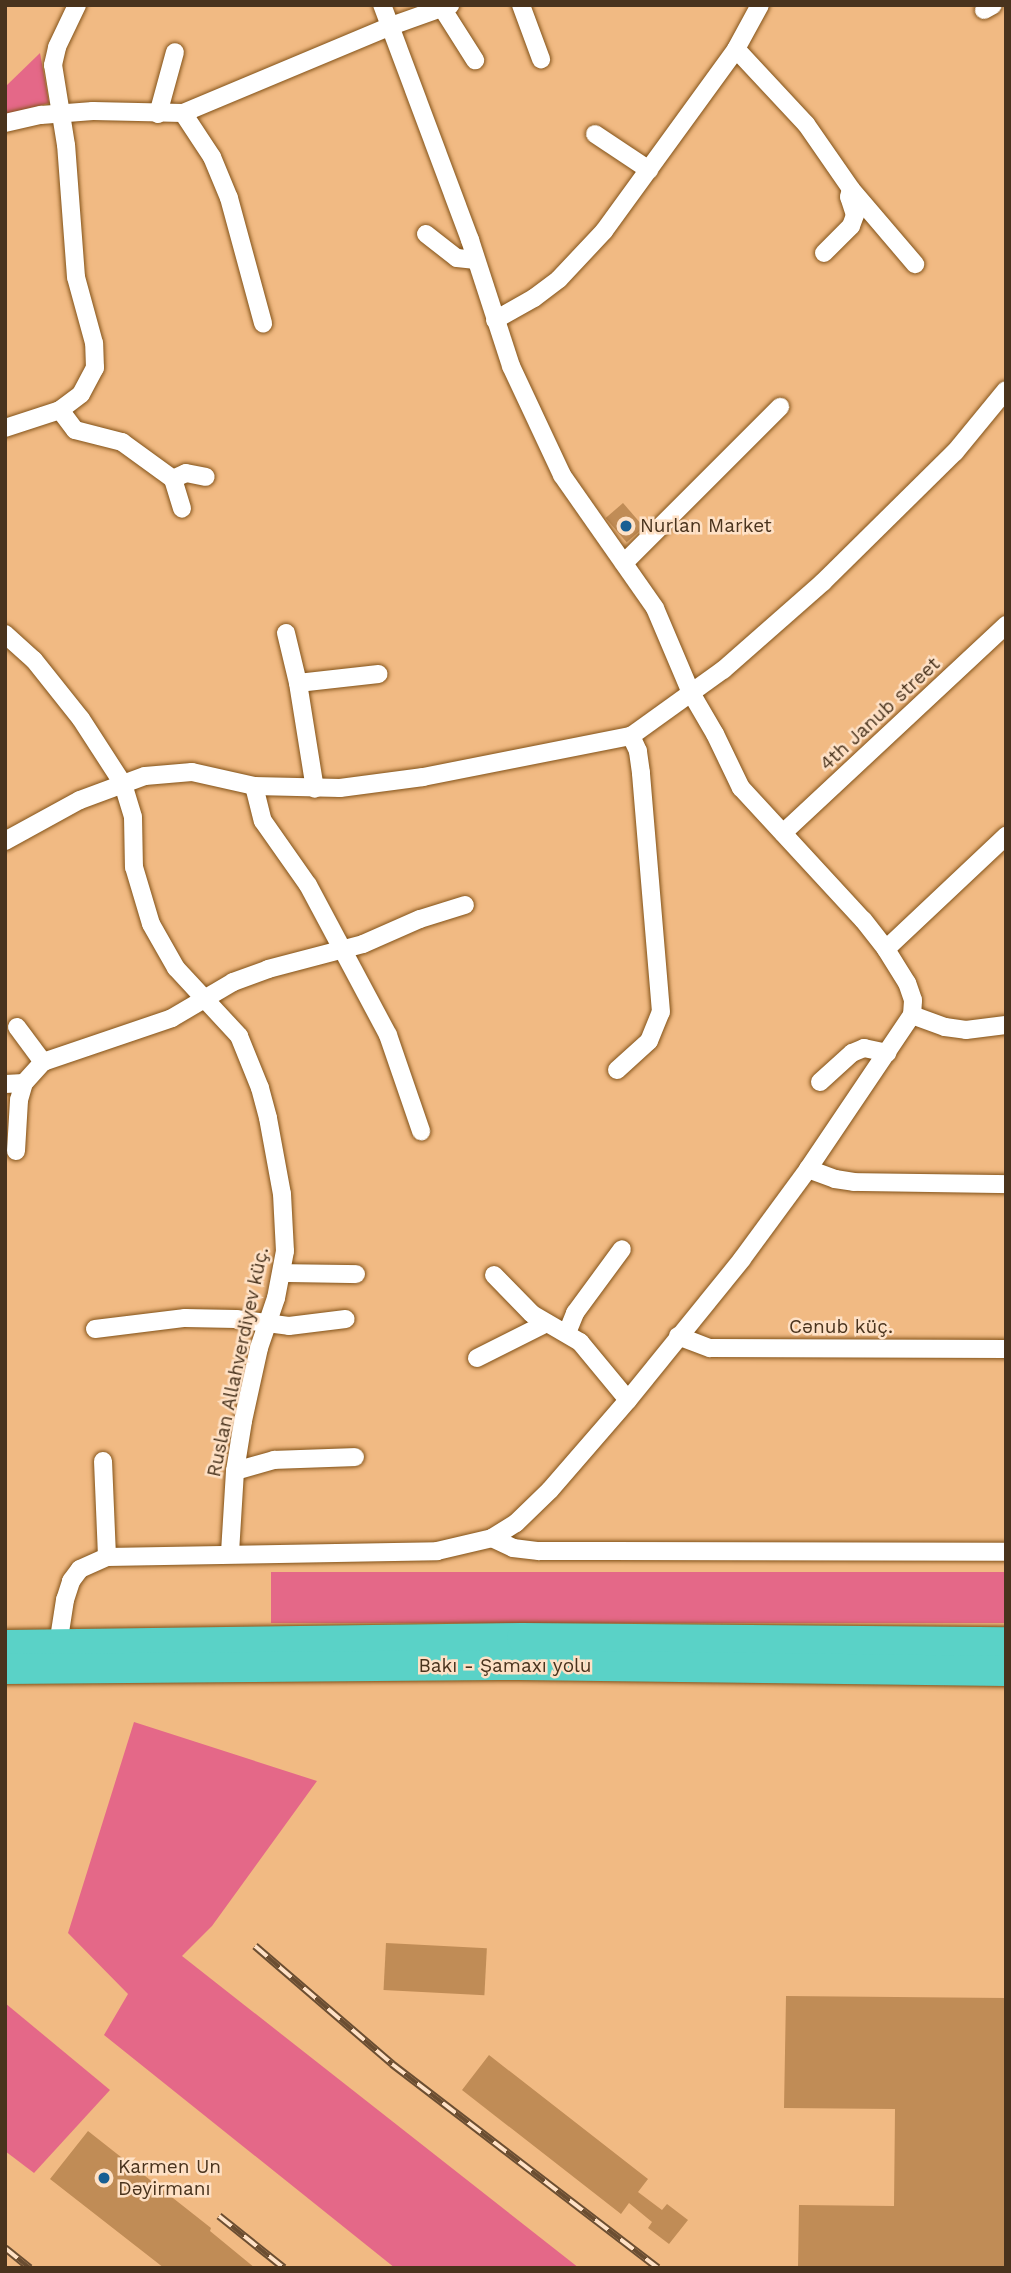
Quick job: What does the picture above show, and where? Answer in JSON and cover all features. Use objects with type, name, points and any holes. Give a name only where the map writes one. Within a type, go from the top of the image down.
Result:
[{"type":"highway","name":"Bakı - Şamaxı yolu","points":[[5,1645],[522,1639],[1006,1642]]},
{"type":"highway","name":"Bakı - Şamaxı yolu","points":[[5,1669],[519,1665],[1006,1671]]},
{"type":"street","points":[[58,1645],[71,1581],[80,1569],[107,1557],[437,1551],[492,1538],[516,1522],[550,1490],[628,1400],[742,1259],[808,1169],[912,1015],[913,1000],[907,983],[886,949],[863,919],[741,788],[715,734],[691,693],[655,608],[562,475],[528,407],[382,5]]},
{"type":"street","points":[[521,5],[541,59]]},
{"type":"street","points":[[495,320],[534,298],[559,279],[604,231],[736,49],[760,5]]},
{"type":"street","points":[[5,428],[60,410],[81,394],[90,382],[95,368],[93,343],[76,277],[62,113],[54,75],[54,57],[76,6]]},
{"type":"street","points":[[5,123],[62,113],[183,113],[391,26],[446,7],[475,60]]},
{"type":"street","points":[[736,49],[806,124],[851,190],[915,264]]},
{"type":"street","points":[[158,114],[175,52]]},
{"type":"street","points":[[183,113],[212,157],[229,198],[263,323]]},
{"type":"street","points":[[595,134],[649,170]]},
{"type":"street","points":[[824,253],[851,226],[855,215],[849,197],[851,190]]},
{"type":"street","points":[[426,234],[457,258],[476,260]]},
{"type":"street","points":[[5,841],[69,805],[145,776],[182,772],[254,786],[315,789],[423,777],[632,736],[752,645],[823,582],[955,452],[1006,390]]},
{"type":"street","points":[[624,563],[780,407]]},
{"type":"street","points":[[60,410],[75,430],[122,442],[173,479],[181,509]]},
{"type":"street","points":[[173,479],[186,473],[206,477]]},
{"type":"street","name":"4th Janub street","points":[[783,834],[1006,625]]},
{"type":"street","points":[[286,632],[298,683],[315,789]]},
{"type":"street","name":"Ruslan Allahverdiyev küç.","points":[[5,634],[34,660],[81,719],[123,784],[133,817],[134,867],[151,924],[176,968],[239,1036],[260,1088],[282,1194],[285,1251],[282,1273],[259,1348],[235,1471],[230,1553]]},
{"type":"street","points":[[298,683],[377,674]]},
{"type":"street","points":[[617,1070],[649,1041],[661,1012],[641,774],[632,736]]},
{"type":"street","points":[[254,786],[262,821],[308,885],[397,1055],[421,1131]]},
{"type":"street","points":[[886,949],[1006,836]]},
{"type":"street","points":[[16,1151],[19,1100],[24,1083],[43,1062],[172,1018],[233,982],[268,969],[343,950],[420,919],[465,905]]},
{"type":"street","points":[[912,1015],[945,1027],[965,1030],[1006,1025]]},
{"type":"street","points":[[17,1027],[43,1062]]},
{"type":"street","points":[[820,1082],[852,1053],[864,1048],[887,1053]]},
{"type":"street","points":[[5,1084],[24,1083]]},
{"type":"street","points":[[808,1169],[835,1180],[854,1182],[1006,1184]]},
{"type":"street","points":[[567,1332],[575,1312],[622,1249]]},
{"type":"street","points":[[282,1273],[356,1274]]},
{"type":"street","points":[[494,1275],[532,1314],[580,1342],[628,1400]]},
{"type":"street","points":[[95,1329],[185,1318],[236,1319],[267,1325],[309,1325],[346,1319]]},
{"type":"street","points":[[477,1358],[547,1323]]},
{"type":"street","name":"Cənub küç.","points":[[678,1336],[710,1348],[1006,1349]]},
{"type":"street","points":[[235,1471],[274,1460],[355,1457]]},
{"type":"street","points":[[103,1461],[107,1557]]},
{"type":"street","points":[[492,1538],[513,1548],[539,1551],[1006,1552]]},
{"type":"shaded area","points":[[40,53],[49,103],[5,115],[5,87]]},
{"type":"shaded area","points":[[271,1572],[1006,1572],[1006,1623],[271,1623]]},
{"type":"shaded area","points":[[134,1722],[317,1781],[212,1926],[182,1956],[579,2268],[395,2268],[104,2035],[128,1994],[68,1933]]},
{"type":"shaded area","points":[[5,2003],[110,2090],[34,2173],[5,2151]]},
{"type":"building","points":[[623,503],[644,527],[627,542],[606,518]]},
{"type":"building","points":[[386,1943],[487,1948],[484,1995],[384,1990]]},
{"type":"building","points":[[786,1996],[1006,1998],[1006,2268],[798,2268],[799,2205],[894,2206],[895,2109],[784,2108]]},
{"type":"building","points":[[489,2055],[648,2179],[638,2192],[662,2210],[667,2204],[688,2220],[669,2244],[648,2228],[652,2222],[629,2203],[621,2214],[462,2090]]},
{"type":"building","points":[[88,2131],[211,2228],[210,2231],[255,2268],[164,2268],[50,2179]]},
{"type":"railway","points":[[255,1946],[392,2064],[658,2268]]},
{"type":"railway","points":[[219,2216],[284,2268]]},
{"type":"railway","points":[[5,2248],[30,2268]]},
{"type":"place","name":"Nurlan Market","points":[[626,526]]},
{"type":"place","name":"Karmen Un Dəyirmanı","points":[[104,2178]]}]
